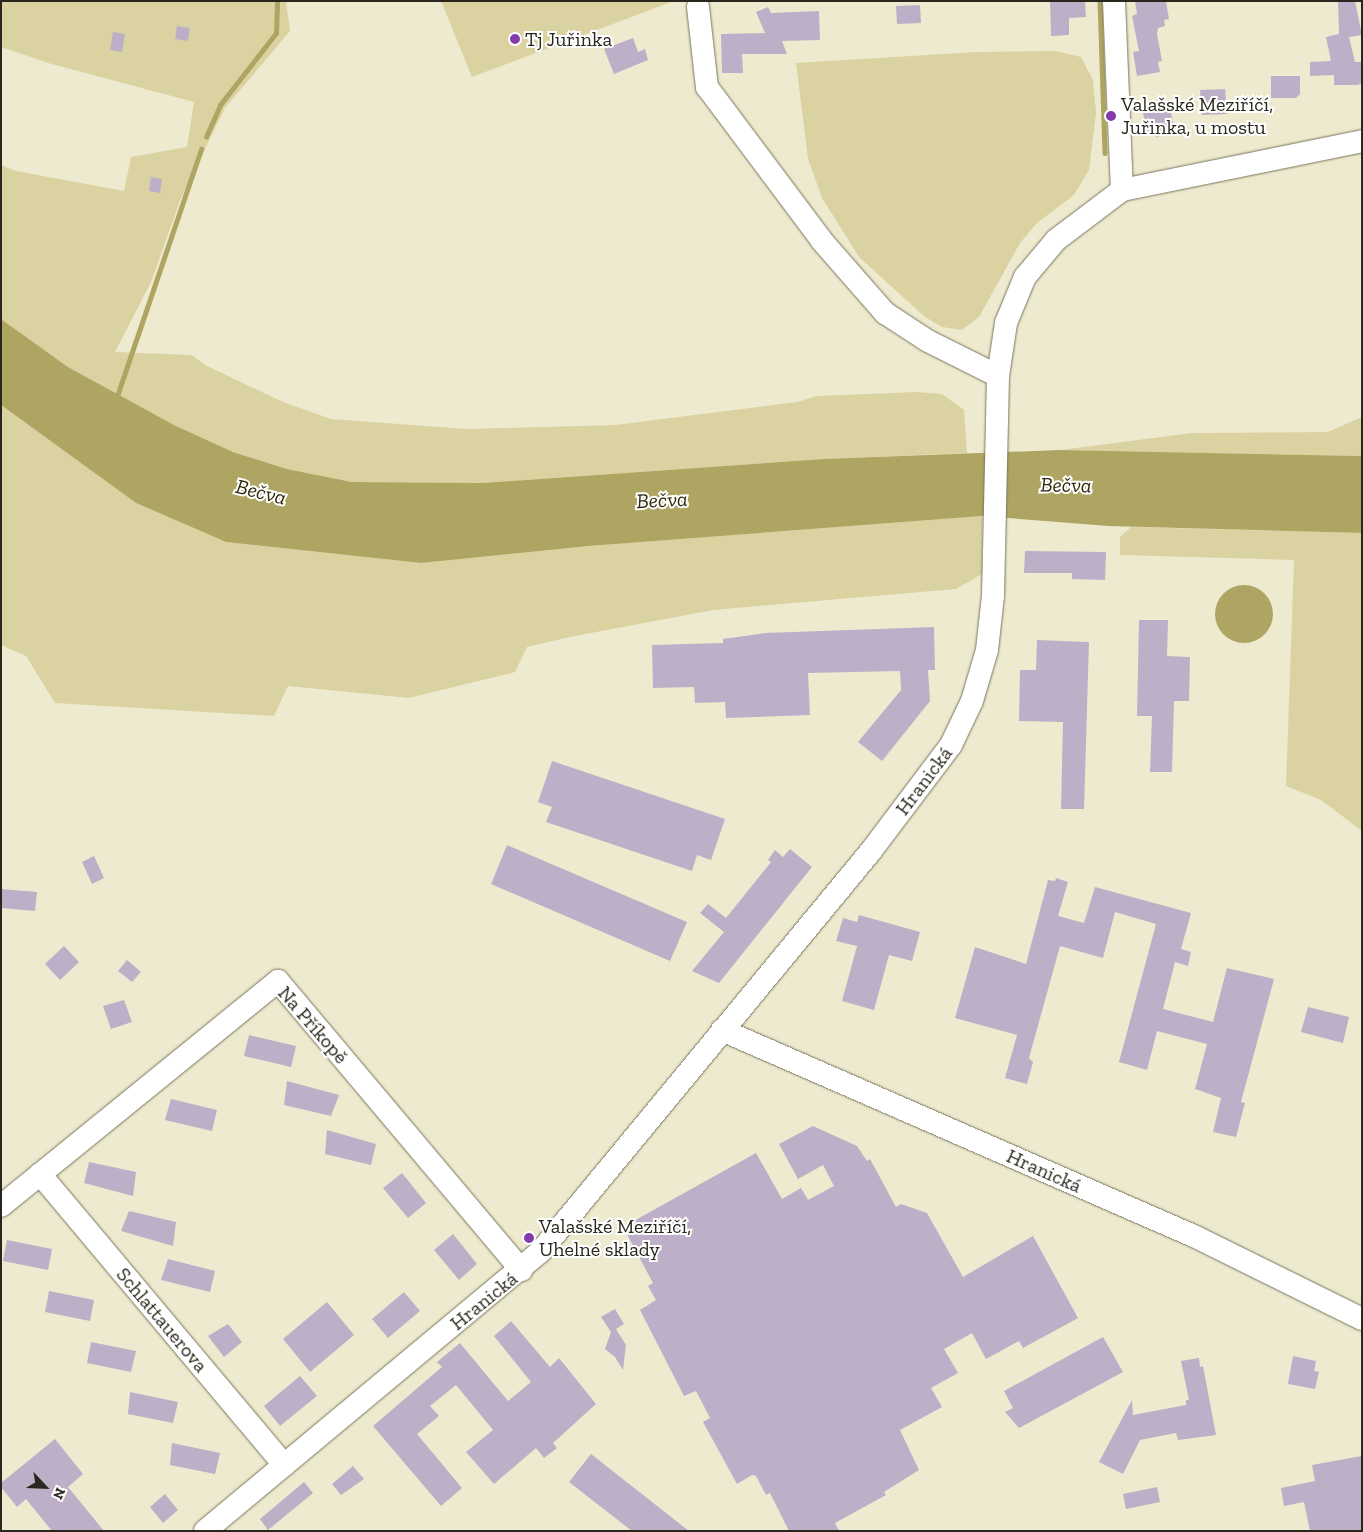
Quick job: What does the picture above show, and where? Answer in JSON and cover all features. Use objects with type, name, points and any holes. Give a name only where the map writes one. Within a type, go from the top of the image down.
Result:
[{"type":"street","points":[[1114,1],[1122,190],[1362,141]]},
{"type":"street","points":[[698,7],[708,87],[822,241],[884,313],[928,341],[998,376]]},
{"type":"street","name":"Hranická","points":[[205,1531],[521,1270],[561,1230],[722,1030],[871,851],[951,745],[983,666],[993,596],[998,376],[1006,323],[1025,277],[1056,240],[1122,190]]},
{"type":"street","name":"Na Příkopě","points":[[1,1206],[278,981],[521,1270]]},
{"type":"street","name":"Hranická","points":[[722,1030],[1196,1237],[1362,1319]]},
{"type":"street","name":"Schlattauerova","points":[[40,1174],[284,1465]]},
{"type":"shaded area","points":[[1,1],[286,1],[290,31],[225,108],[181,198],[151,282],[115,352],[192,355],[205,365],[283,402],[331,419],[467,429],[615,425],[797,402],[817,396],[916,392],[942,394],[964,410],[967,453],[824,459],[482,483],[352,482],[287,469],[233,452],[174,425],[68,367],[1,319],[1,165],[16,171],[124,191],[131,157],[187,147],[194,102],[48,63],[1,47]]},
{"type":"shaded area","name":"Tj Juřinka","points":[[441,1],[674,1],[472,77]]},
{"type":"shaded area","points":[[1056,51],[1081,57],[1093,80],[1096,113],[1089,170],[1074,195],[1037,223],[1020,243],[979,317],[962,330],[942,327],[925,317],[859,257],[822,198],[808,159],[796,63],[977,52]]},
{"type":"shaded area","points":[[1,405],[136,503],[226,542],[421,563],[589,546],[982,516],[982,574],[956,589],[713,610],[570,637],[527,647],[515,672],[409,698],[288,686],[274,716],[55,703],[26,656],[1,645]]},
{"type":"shaded area","points":[[1362,417],[1362,456],[1060,450],[1192,433],[1328,432]]},
{"type":"shaded area","points":[[1131,527],[1362,533],[1362,831],[1321,800],[1286,786],[1294,560],[1120,555],[1120,537]]},
{"type":"water","name":"Bečva","points":[[1,319],[68,367],[174,425],[233,452],[287,469],[352,482],[482,483],[824,459],[1060,450],[1362,456],[1362,533],[1108,526],[982,516],[589,546],[421,563],[226,542],[136,503],[1,405]]},
{"type":"water","points":[[1238,585],[1250,585],[1265,593],[1273,608],[1273,620],[1265,635],[1250,643],[1238,643],[1223,635],[1215,620],[1215,608],[1223,593]]},
{"type":"building","points":[[1050,1],[1085,1],[1086,17],[1069,18],[1069,35],[1051,36]]},
{"type":"building","points":[[1135,1],[1166,1],[1169,19],[1164,20],[1165,26],[1158,28],[1157,34],[1162,61],[1158,62],[1160,72],[1137,76],[1133,52],[1139,51],[1132,16],[1137,14]]},
{"type":"building","points":[[1338,1],[1355,1],[1362,35],[1349,37],[1355,62],[1362,62],[1362,83],[1358,85],[1334,85],[1334,75],[1310,76],[1310,62],[1331,61],[1326,37],[1339,34]]},
{"type":"building","points":[[920,5],[921,23],[897,24],[896,6]]},
{"type":"building","points":[[768,7],[771,13],[819,11],[820,40],[782,41],[787,54],[742,54],[743,73],[722,73],[721,34],[765,33],[756,12]]},
{"type":"building","points":[[177,26],[190,28],[188,41],[175,39]]},
{"type":"building","points":[[113,32],[125,34],[122,52],[110,50]]},
{"type":"building","points":[[633,38],[638,52],[645,49],[648,60],[614,74],[604,49]]},
{"type":"building","points":[[1271,76],[1300,76],[1300,94],[1296,98],[1271,98]]},
{"type":"building","points":[[1225,89],[1227,114],[1202,115],[1200,90]]},
{"type":"building","points":[[1169,102],[1175,133],[1156,137],[1155,130],[1146,131],[1142,107]]},
{"type":"building","points":[[151,177],[162,179],[160,193],[149,191]]},
{"type":"building","points":[[1025,551],[1106,552],[1105,580],[1072,579],[1072,573],[1024,573]]},
{"type":"building","points":[[1139,620],[1168,620],[1167,656],[1190,657],[1189,701],[1174,701],[1172,772],[1150,772],[1152,716],[1137,716]]},
{"type":"building","points":[[934,627],[935,670],[928,670],[930,701],[882,761],[858,742],[901,690],[900,671],[808,673],[810,715],[726,718],[725,702],[695,703],[694,687],[653,688],[652,645],[723,643],[723,639],[765,633]]},
{"type":"building","points":[[1037,640],[1089,642],[1084,809],[1061,809],[1063,722],[1019,721],[1020,670],[1036,670]]},
{"type":"building","points":[[552,761],[725,819],[711,860],[697,855],[692,871],[546,822],[552,807],[538,802]]},
{"type":"building","points":[[507,845],[687,922],[670,961],[491,884]]},
{"type":"building","points":[[790,849],[812,867],[719,983],[692,971],[724,932],[700,913],[708,904],[726,918],[771,862],[768,860],[775,850],[783,857]]},
{"type":"building","points":[[94,856],[104,878],[92,884],[82,862]]},
{"type":"building","points":[[1056,878],[1068,882],[1058,916],[1084,923],[1095,887],[1191,913],[1181,949],[1191,952],[1188,966],[1175,962],[1163,1009],[1213,1022],[1227,968],[1274,979],[1241,1102],[1245,1103],[1236,1137],[1213,1132],[1221,1098],[1195,1089],[1207,1044],[1157,1031],[1147,1070],[1119,1062],[1156,924],[1115,912],[1103,958],[1060,946],[1029,1058],[1033,1062],[1027,1084],[1005,1078],[1017,1035],[955,1018],[975,947],[1026,964],[1048,880],[1055,881]]},
{"type":"building","points":[[1,889],[37,892],[35,911],[1,908]]},
{"type":"building","points":[[859,915],[920,932],[912,961],[889,955],[874,1010],[842,1001],[857,946],[836,941],[843,918],[857,922]]},
{"type":"building","points":[[64,946],[79,962],[60,980],[45,964]]},
{"type":"building","points":[[127,960],[141,972],[132,982],[118,971]]},
{"type":"building","points":[[124,1000],[132,1022],[111,1029],[103,1006]]},
{"type":"building","points":[[1308,1007],[1349,1017],[1343,1043],[1301,1032]]},
{"type":"building","points":[[249,1035],[296,1046],[291,1067],[244,1056]]},
{"type":"building","points":[[287,1081],[339,1095],[331,1116],[284,1105]]},
{"type":"building","points":[[171,1099],[217,1110],[212,1131],[165,1120]]},
{"type":"building","points":[[813,1126],[857,1146],[867,1161],[870,1159],[896,1207],[901,1204],[927,1213],[963,1277],[1033,1236],[1078,1318],[1023,1348],[1019,1341],[986,1359],[972,1333],[944,1349],[958,1373],[931,1388],[942,1407],[900,1430],[919,1470],[884,1492],[886,1495],[835,1523],[839,1531],[789,1531],[770,1493],[766,1495],[756,1476],[752,1475],[737,1484],[703,1422],[710,1418],[696,1391],[684,1396],[640,1310],[656,1300],[648,1286],[653,1283],[623,1227],[756,1153],[782,1199],[801,1188],[808,1200],[834,1186],[823,1165],[798,1179],[779,1144]]},
{"type":"building","points":[[327,1130],[376,1144],[371,1165],[325,1154]]},
{"type":"building","points":[[89,1162],[136,1172],[133,1196],[84,1183]]},
{"type":"building","points":[[402,1173],[426,1203],[408,1218],[383,1188]]},
{"type":"building","points":[[129,1211],[176,1222],[173,1246],[121,1231]]},
{"type":"building","points":[[453,1234],[477,1264],[459,1280],[434,1250]]},
{"type":"building","points":[[7,1240],[52,1249],[48,1270],[3,1261]]},
{"type":"building","points":[[168,1259],[215,1271],[210,1292],[161,1280]]},
{"type":"building","points":[[49,1291],[94,1300],[90,1321],[45,1312]]},
{"type":"building","points":[[404,1292],[420,1311],[388,1338],[372,1319]]},
{"type":"building","points":[[327,1302],[354,1335],[310,1372],[283,1339]]},
{"type":"building","points":[[615,1309],[624,1324],[616,1329],[626,1345],[623,1370],[615,1357],[605,1349],[611,1332],[601,1317]]},
{"type":"building","points":[[511,1321],[550,1367],[559,1358],[596,1404],[553,1443],[557,1448],[544,1458],[536,1448],[494,1484],[466,1452],[493,1430],[456,1385],[430,1406],[439,1416],[417,1434],[462,1488],[441,1506],[373,1426],[442,1367],[437,1362],[460,1343],[508,1401],[531,1382],[494,1336]]},
{"type":"building","points":[[228,1324],[242,1342],[224,1357],[208,1336]]},
{"type":"building","points":[[1103,1337],[1123,1372],[1019,1428],[1005,1412],[1013,1408],[1004,1391]]},
{"type":"building","points":[[91,1342],[136,1351],[131,1372],[87,1363]]},
{"type":"building","points":[[1293,1356],[1316,1361],[1314,1371],[1319,1372],[1315,1389],[1288,1384]]},
{"type":"building","points":[[1199,1358],[1200,1367],[1203,1366],[1216,1435],[1178,1440],[1176,1433],[1140,1440],[1123,1474],[1099,1462],[1132,1400],[1133,1415],[1186,1405],[1186,1400],[1189,1400],[1181,1361]]},
{"type":"building","points":[[300,1376],[317,1396],[280,1426],[264,1406]]},
{"type":"building","points":[[130,1392],[178,1402],[173,1423],[128,1414]]},
{"type":"building","points":[[55,1439],[83,1474],[68,1487],[104,1531],[52,1531],[26,1499],[17,1507],[1,1487],[1,1483]]},
{"type":"building","points":[[172,1443],[220,1453],[215,1474],[170,1465]]},
{"type":"building","points":[[591,1454],[689,1531],[632,1531],[569,1482]]},
{"type":"building","points":[[1362,1456],[1362,1531],[1310,1531],[1304,1502],[1284,1506],[1281,1488],[1315,1481],[1312,1465]]},
{"type":"building","points":[[353,1466],[364,1479],[341,1495],[332,1484]]},
{"type":"building","points":[[304,1482],[313,1493],[268,1530],[260,1519]]},
{"type":"building","points":[[1157,1487],[1160,1502],[1126,1509],[1123,1494]]},
{"type":"building","points":[[165,1494],[178,1510],[163,1523],[150,1507]]},
{"type":"waterway","points":[[206,137],[220,105],[276,33],[277,1]]},
{"type":"waterway","points":[[1100,1],[1105,153]]},
{"type":"waterway","points":[[116,399],[201,149]]},
{"type":"place","name":"Tj Juřinka","points":[[515,39]]},
{"type":"place","name":"Valašské Meziříčí, Juřinka, u mostu","points":[[1111,116]]},
{"type":"place","name":"Valašské Meziříčí, Uhelné sklady","points":[[529,1238]]}]
